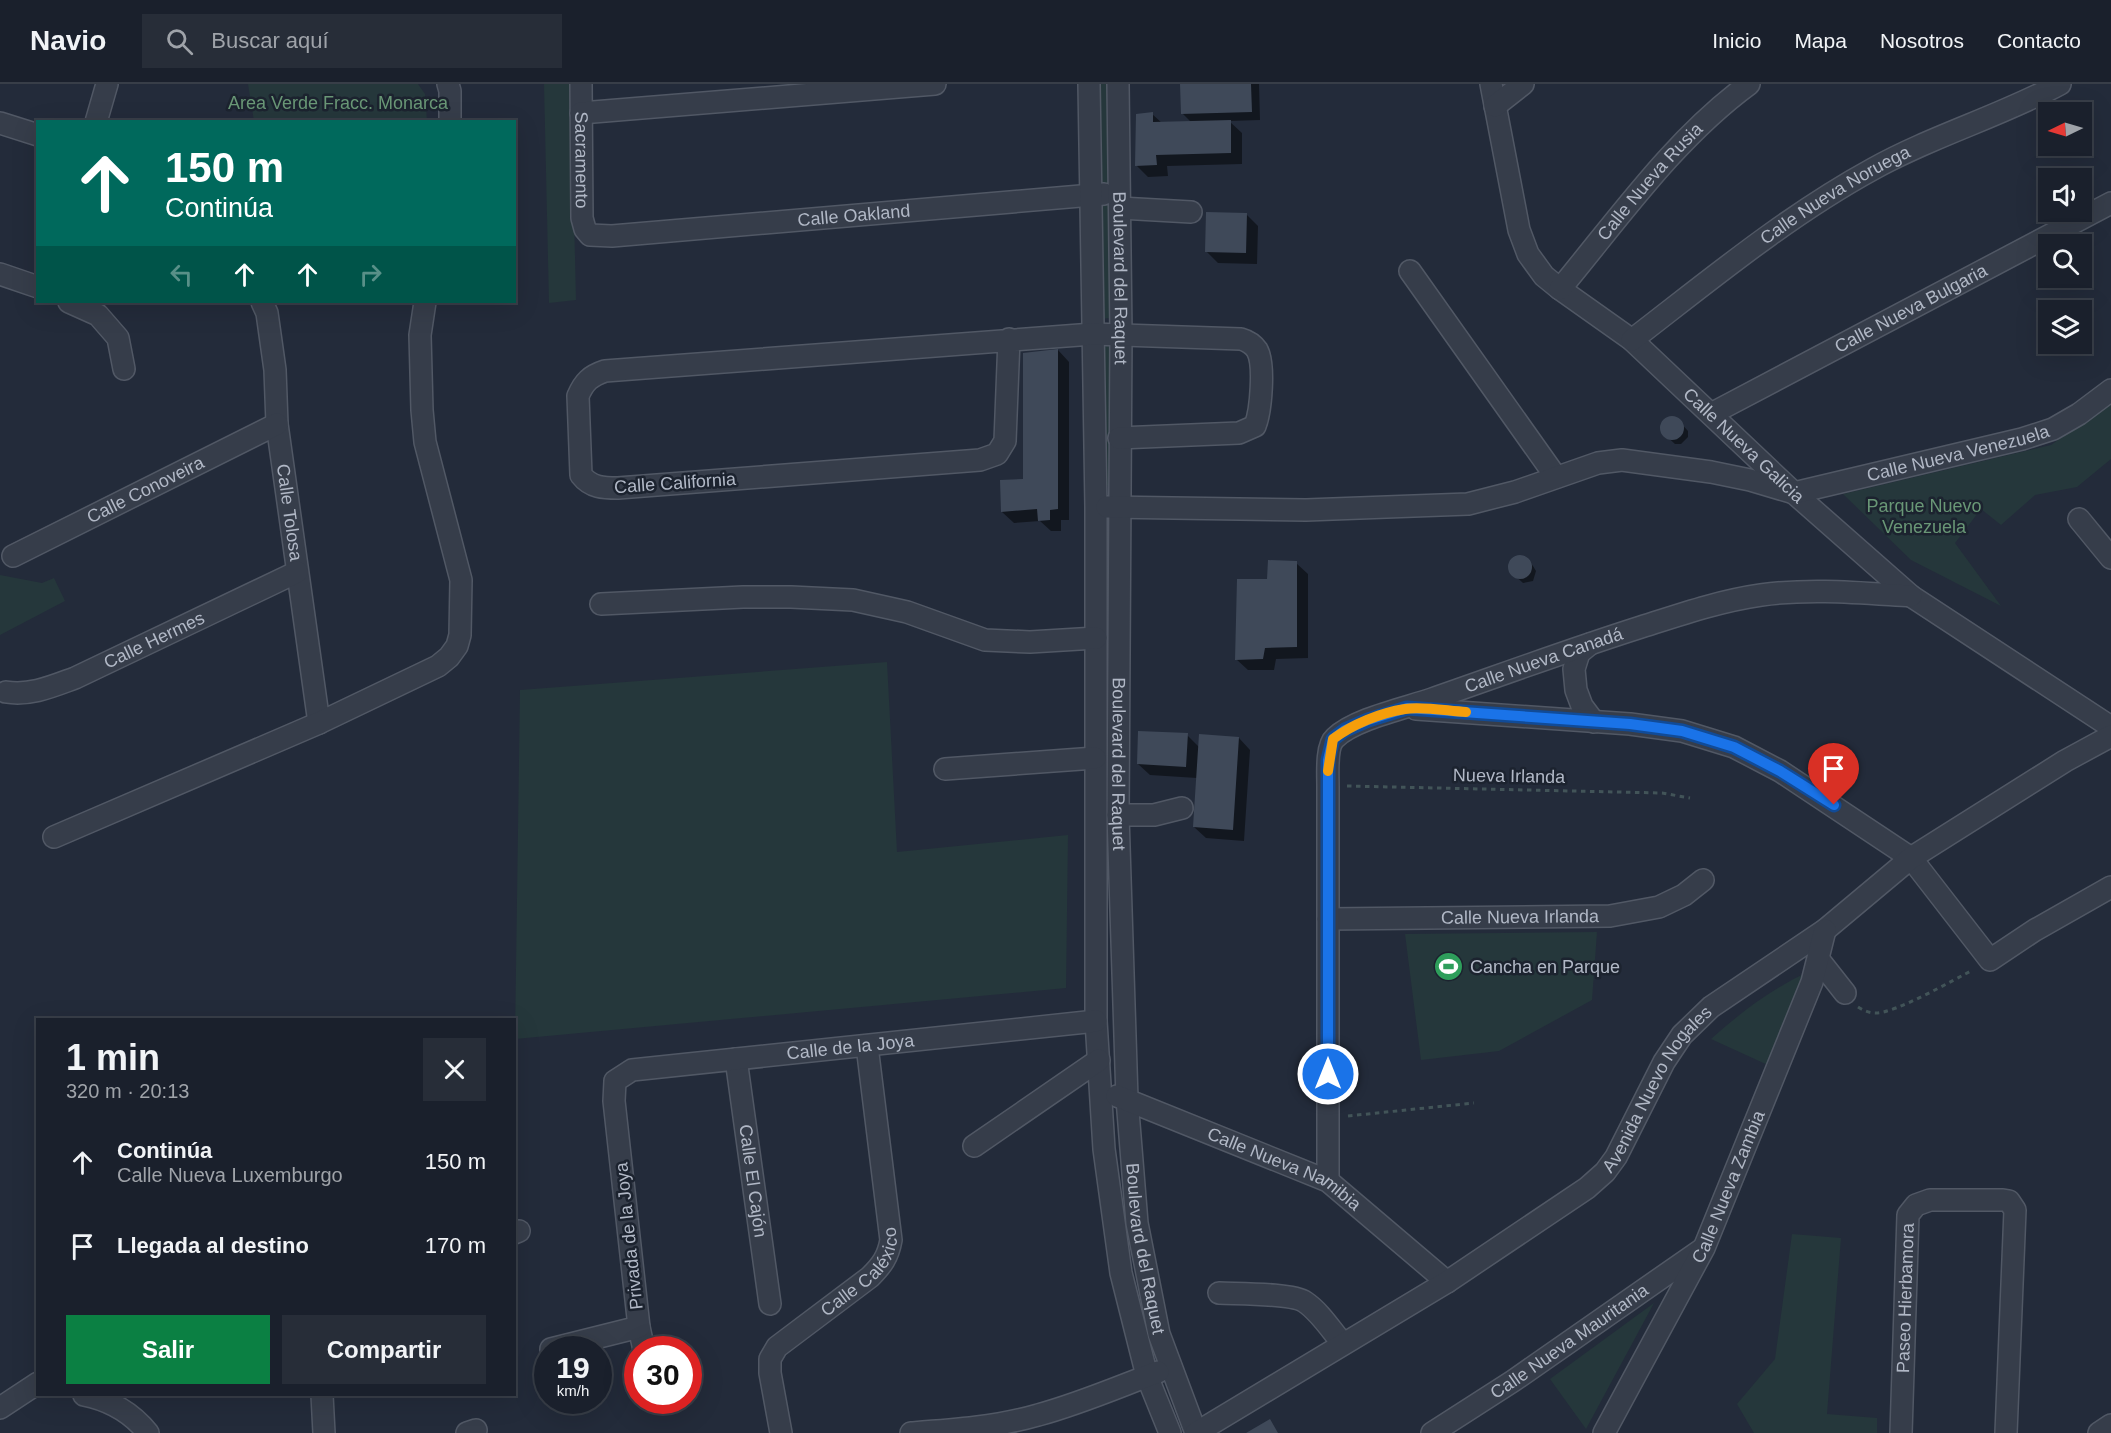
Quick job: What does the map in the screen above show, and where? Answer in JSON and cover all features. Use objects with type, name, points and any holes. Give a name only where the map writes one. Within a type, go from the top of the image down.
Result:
[{"type":"street","points":[[97,120],[108,84]]},
{"type":"street","points":[[448,84],[450,120]]},
{"type":"street","name":"Sacramento","points":[[581,84],[582,218],[585,229],[590,235]]},
{"type":"street","points":[[581,113],[935,84]]},
{"type":"street","name":"Boulevard del Raquet","points":[[1089,84],[1096,507],[1096,1021],[1100,1091],[1104,1149],[1121,1273],[1147,1376],[1170,1433]]},
{"type":"street","name":"Boulevard del Raquet","points":[[1118,84],[1121,334],[1118,815],[1127,1099],[1137,1223],[1159,1334],[1196,1433]]},
{"type":"street","name":"Calle Nueva Galicia","points":[[1491,84],[1519,230],[1528,254],[1544,276],[1632,340],[1794,493],[1911,596],[2111,727]]},
{"type":"street","points":[[1494,106],[1523,84]]},
{"type":"street","name":"Calle Nueva Rusia","points":[[1560,289],[1675,149],[1712,113],[1749,84]]},
{"type":"street","name":"Calle Nueva Noruega","points":[[1632,340],[1817,201],[1876,167],[2060,84]]},
{"type":"street","points":[[0,123],[36,134]]},
{"type":"street","name":"Calle Oakland","points":[[590,235],[612,236],[1092,194],[1120,201],[1191,212]]},
{"type":"street","name":"Calle Nueva Bulgaria","points":[[1711,414],[2111,203]]},
{"type":"street","points":[[1410,271],[1556,477]]},
{"type":"street","points":[[0,274],[36,286]]},
{"type":"street","points":[[71,303],[98,315],[118,338],[124,369]]},
{"type":"street","name":"Calle Tolosa","points":[[262,303],[267,313],[276,370],[278,424],[319,723]]},
{"type":"street","points":[[54,837],[319,723],[438,666],[457,646],[460,635],[461,580],[425,442],[422,410],[420,334],[425,303]]},
{"type":"street","name":"Calle California","points":[[1009,339],[1005,441],[997,454],[980,460],[618,488],[593,485],[581,475],[578,396],[582,386],[591,376],[605,371],[1009,339],[1093,334],[1241,339],[1250,342],[1257,351],[1261,391],[1260,416],[1255,426],[1246,431],[1119,438]]},
{"type":"street","name":"Calle Nueva Venezuela","points":[[1794,493],[2022,439],[2053,429],[2079,414],[2111,390]]},
{"type":"street","name":"Calle Conoveira","points":[[13,556],[278,424]]},
{"type":"street","points":[[1096,507],[1306,510],[1392,505],[1444,506],[1490,500],[1598,463],[1622,460],[1711,472],[1750,480],[1794,493]]},
{"type":"street","points":[[2079,519],[2110,555]]},
{"type":"street","name":"Calle Hermes","points":[[6,692],[17,694],[40,690],[75,678],[297,572]]},
{"type":"street","name":"Calle Nueva Canadá","points":[[1328,1181],[1328,760],[1333,739],[1345,730],[1368,720],[1715,604],[1762,595],[1820,590],[1911,596]]},
{"type":"street","points":[[601,604],[743,597],[854,600],[907,612],[986,640],[1030,642],[1096,638]]},
{"type":"street","points":[[1590,644],[1579,653],[1574,669],[1576,690],[1582,706],[1594,722]]},
{"type":"street","points":[[1407,708],[1630,724],[1682,731],[1734,747],[1780,771],[1911,858],[1990,960],[2035,930],[2111,887]]},
{"type":"street","name":"Avenida Nuevo Nogales","points":[[1196,1433],[1447,1282],[1587,1188],[1605,1172],[1616,1157],[1664,1062],[1682,1035],[1712,1007],[1825,930],[1911,858],[2065,761],[2111,736]]},
{"type":"street","points":[[945,769],[1095,758]]},
{"type":"street","points":[[1118,815],[1154,815],[1182,808]]},
{"type":"street","name":"Calle Nueva Irlanda","points":[[1328,920],[1610,916],[1659,907],[1684,895],[1703,880]]},
{"type":"street","name":"Calle Nueva Zambia","points":[[1604,1433],[1704,1248],[1812,982],[1825,930]]},
{"type":"street","points":[[1819,960],[1845,993]]},
{"type":"street","name":"Calle de la Joya","points":[[614,1090],[615,1081],[632,1070],[1096,1021]]},
{"type":"street","name":"Calle Caléxico","points":[[781,1433],[770,1373],[770,1359],[777,1347],[870,1277],[881,1266],[888,1254],[891,1240],[867,1046]]},
{"type":"street","name":"Calle El Cajón","points":[[736,1059],[770,1304]]},
{"type":"street","points":[[974,1146],[1099,1060]]},
{"type":"street","name":"Privada de la Joya","points":[[603,1336],[639,1327],[614,1090]]},
{"type":"street","name":"Calle Nueva Namibia","points":[[1100,1091],[1127,1099],[1328,1181],[1447,1282]]},
{"type":"street","name":"Paseo Hierbamora","points":[[1901,1433],[1905,1233],[1908,1215],[1916,1205],[1930,1200],[2003,1200],[2009,1201],[2015,1210],[2006,1433]]},
{"type":"street","name":"Calle Nueva Mauritania","points":[[1432,1433],[1513,1381],[1704,1248]]},
{"type":"street","points":[[1219,1293],[1303,1300],[1318,1313],[1343,1344]]},
{"type":"street","points":[[639,1327],[641,1336]]},
{"type":"street","points":[[911,1433],[964,1429],[1036,1416],[1095,1398],[1170,1367]]},
{"type":"street","points":[[7,1404],[36,1384]]},
{"type":"street","points":[[7,1404],[45,1396]]},
{"type":"street","points":[[87,1396],[117,1407],[140,1422],[148,1433]]},
{"type":"street","points":[[321,1396],[324,1433]]},
{"type":"street","points":[[2099,1433],[2111,1425]]},
{"type":"path","name":"Nueva Irlanda","points":[[1328,786],[1662,793],[1690,798]]},
{"type":"path","points":[[1845,993],[1854,1005],[1865,1011],[1878,1013],[1923,996],[1990,960]]},
{"type":"path","points":[[1328,1118],[1474,1103]]},
{"type":"green space","name":"Area Verde Fracc. Monarca","points":[[248,84],[418,84],[425,94],[427,120],[254,120]]},
{"type":"green space","points":[[544,84],[571,84],[576,300],[549,303]]},
{"type":"green space","points":[[1093,84],[1107,84],[1109,189],[1095,190]]},
{"type":"green space","points":[[1108,201],[1112,318],[1095,319],[1094,202]]},
{"type":"green space","points":[[1112,333],[1115,485],[1099,486],[1096,334]]},
{"type":"green space","name":"Parque Nuevo Venezuela","points":[[2111,403],[2111,459],[2077,487],[2035,495],[2001,525],[1981,509],[1955,543],[2001,606],[1911,560],[1843,494],[2051,445]]},
{"type":"green space","points":[[0,575],[42,583],[54,578],[65,601],[0,635]]},
{"type":"green space","points":[[887,662],[897,852],[1068,835],[1066,988],[516,1039],[520,690]]},
{"type":"green space","points":[[1597,932],[1592,1000],[1499,1051],[1421,1060],[1405,934]]},
{"type":"green space","points":[[1810,971],[1770,1066],[1711,1039],[1758,1001]]},
{"type":"green space","points":[[1792,1234],[1841,1238],[1827,1414],[1877,1418],[1877,1433],[1754,1433],[1737,1404],[1775,1359]]},
{"type":"green space","points":[[1654,1303],[1586,1429],[1550,1379]]},
{"type":"building","points":[[1180,84],[1251,84],[1252,112],[1181,114]]},
{"type":"building","points":[[1153,112],[1153,122],[1231,120],[1231,153],[1156,155],[1157,165],[1135,166],[1136,114]]},
{"type":"building","points":[[1206,212],[1247,213],[1246,253],[1205,252]]},
{"type":"building","points":[[1058,349],[1058,509],[1050,510],[1050,520],[1038,521],[1037,509],[1001,512],[1000,480],[1023,479],[1023,353]]},
{"type":"building","points":[[1672,416],[1680,420],[1684,428],[1680,436],[1672,440],[1664,436],[1660,428],[1664,420]]},
{"type":"building","points":[[1520,555],[1525,556],[1531,562],[1531,572],[1525,578],[1520,579],[1515,578],[1509,572],[1508,567],[1509,562],[1515,556]]},
{"type":"building","points":[[1268,560],[1297,561],[1297,647],[1265,648],[1263,659],[1235,660],[1237,579],[1267,579]]},
{"type":"building","points":[[1138,731],[1188,733],[1186,767],[1137,764]]},
{"type":"building","points":[[1199,734],[1239,737],[1233,830],[1193,827]]},
{"type":"building","points":[[1270,1419],[1278,1433],[1246,1433]]},
{"type":"slow traffic","points":[[1328,771],[1333,739],[1345,730],[1368,720],[1407,708],[1466,712]]},
{"type":"place","name":"Cancha en Parque","points":[[1449,967]]},
{"type":"route","points":[[1328,1074],[1328,760],[1333,739],[1345,730],[1407,708],[1630,724],[1682,731],[1734,747],[1780,771],[1834,805]]}]
